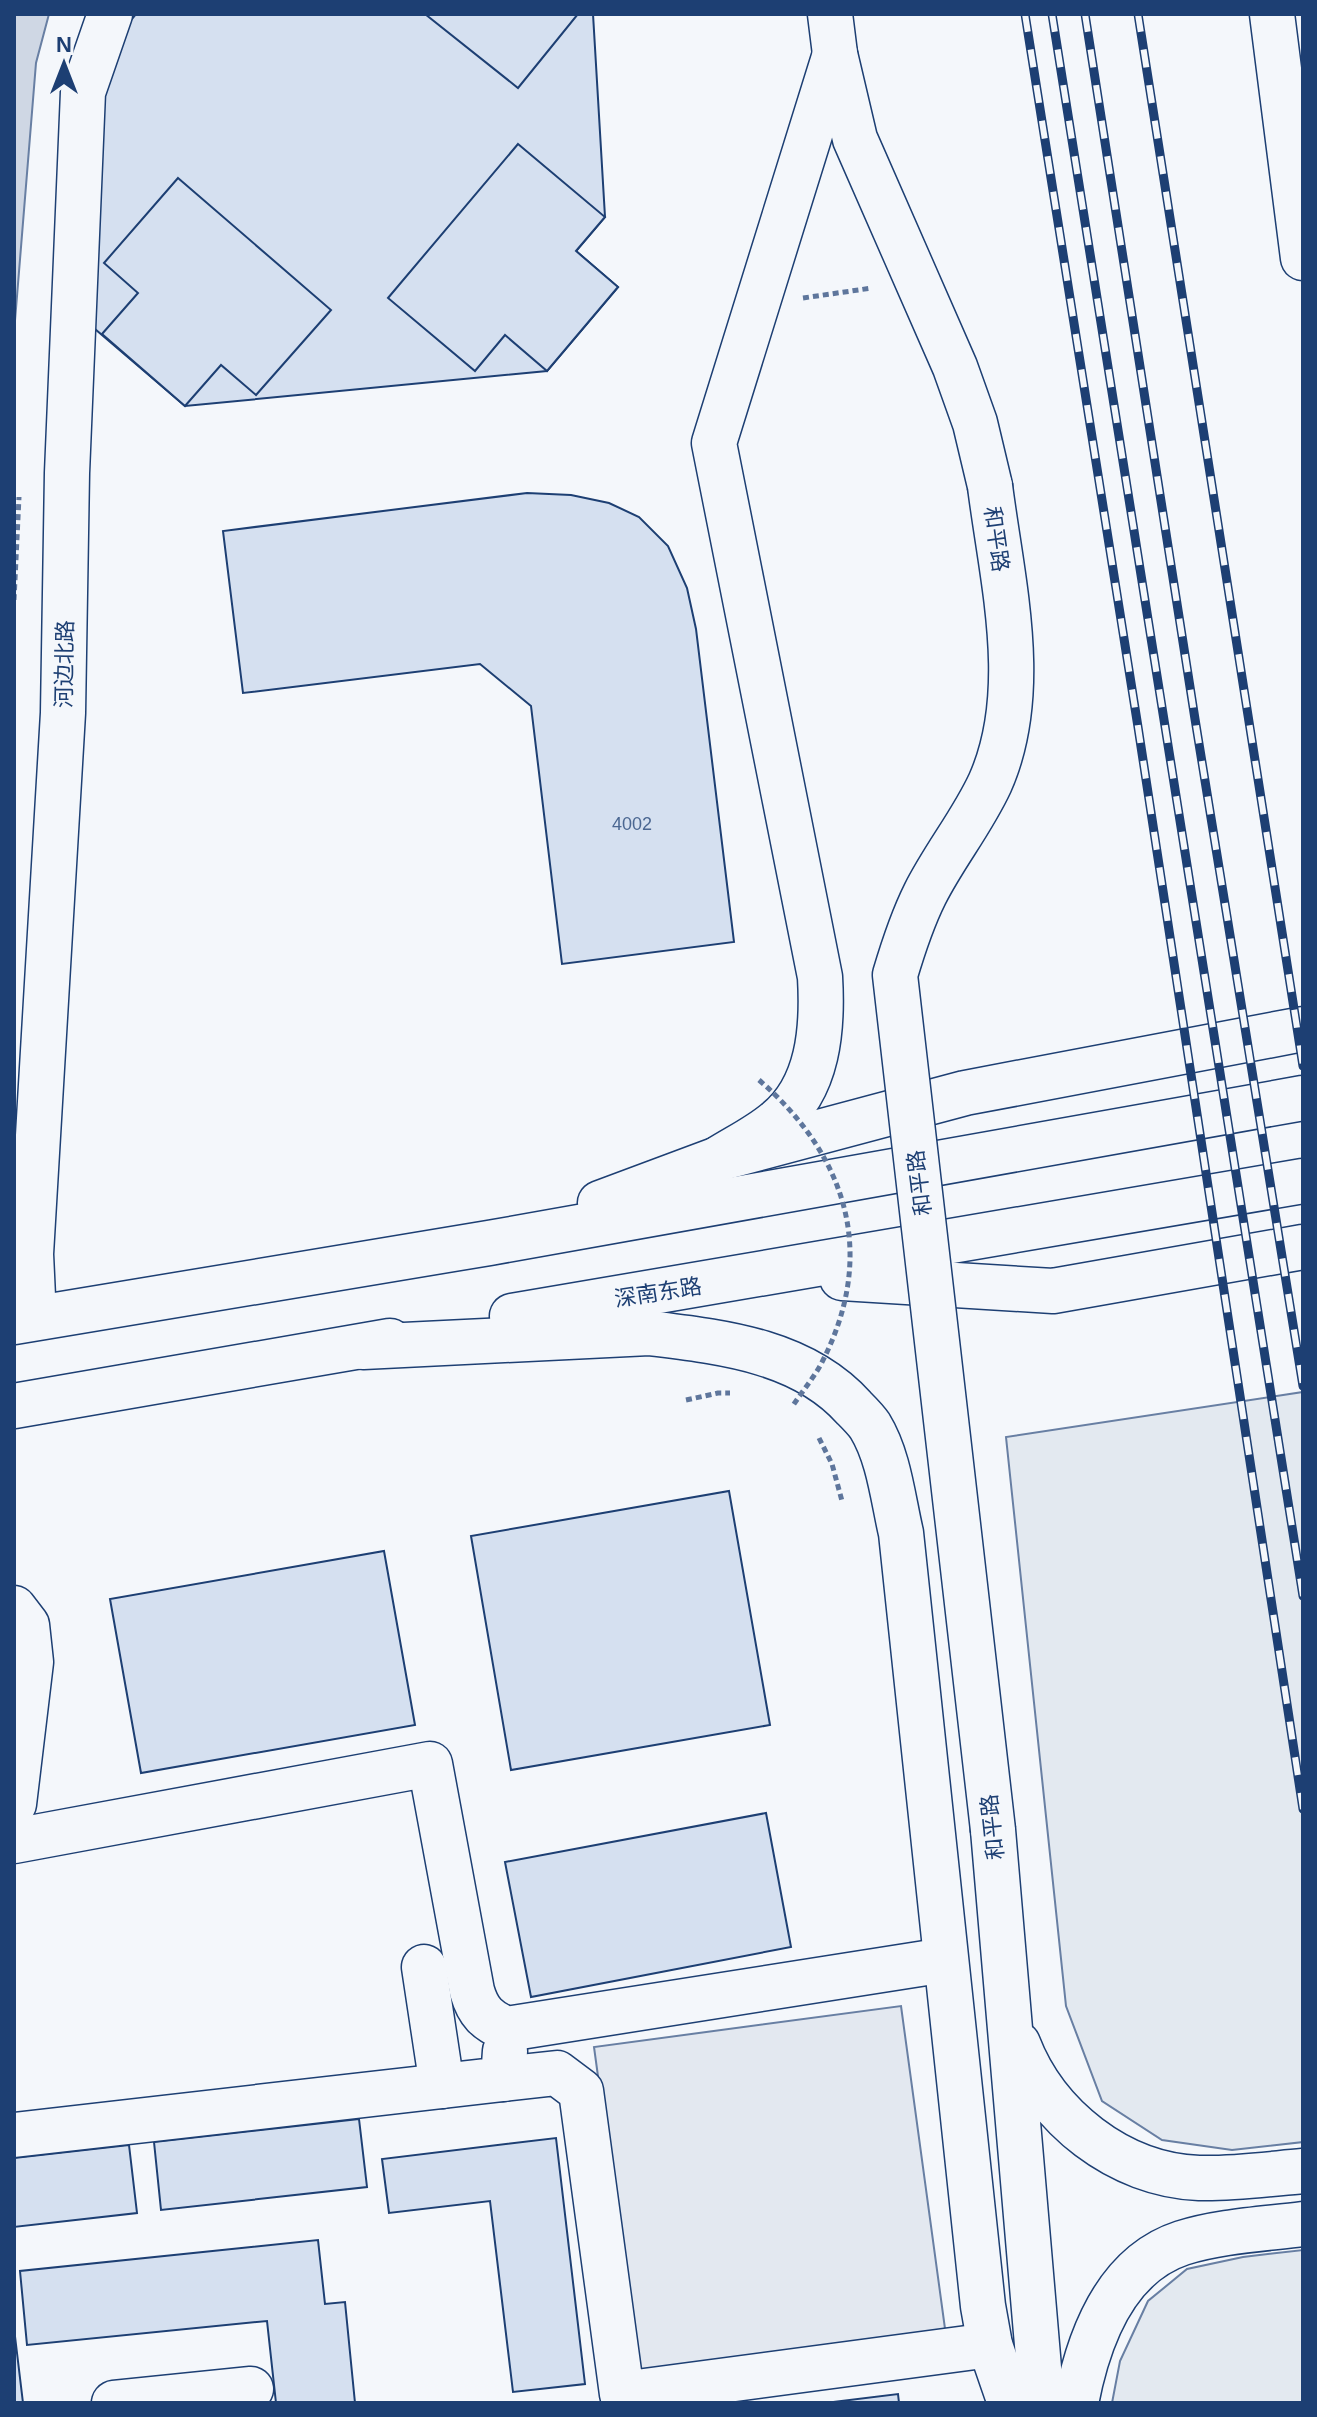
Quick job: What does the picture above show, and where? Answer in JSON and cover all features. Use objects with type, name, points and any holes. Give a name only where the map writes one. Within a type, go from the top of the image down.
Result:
[{"type":"main road","name":"河边北路","points":[[24,1320],[31,1254],[63,713],[68,457],[83,92],[110,14]]},
{"type":"main road","points":[[1272,14],[1303,258]]},
{"type":"main road","points":[[718,1159],[775,1123],[791,1106],[812,1068],[819,1034],[820,977],[714,443],[832,34]]},
{"type":"main road","name":"和平路","points":[[832,34],[855,139],[955,367],[975,423],[990,486],[1008,626],[1011,681],[1005,734],[990,783],[925,895],[908,932],[895,975],[993,1830],[1042,2403]]},
{"type":"main road","points":[[489,1243],[718,1159],[965,1093],[1303,1029]]},
{"type":"main road","points":[[24,1320],[489,1243],[1303,1098]]},
{"type":"main road","name":"深南东路","points":[[14,1406],[363,1347],[502,1318],[1303,1181]]},
{"type":"main road","points":[[767,1274],[1053,1291],[1303,1247]]},
{"type":"main road","points":[[363,1347],[649,1333],[753,1349],[795,1364],[842,1394],[870,1426],[886,1469],[901,1533],[983,2306],[990,2345],[1010,2403]]},
{"type":"main road","points":[[14,1608],[27,1625],[31,1662],[14,1804]]},
{"type":"main road","points":[[14,1841],[430,1764],[472,1991],[477,2008],[490,2023],[507,2029],[945,1960]]},
{"type":"main road","points":[[424,1967],[442,2086]]},
{"type":"main road","points":[[1010,2023],[1023,2059],[1039,2087],[1092,2140],[1121,2157],[1160,2172],[1199,2178],[1303,2171]]},
{"type":"main road","points":[[503,2079],[507,2029]]},
{"type":"main road","points":[[14,2135],[557,2073],[581,2091],[622,2394],[990,2345]]},
{"type":"main road","points":[[1076,2403],[1099,2322],[1122,2287],[1145,2262],[1181,2243],[1303,2224]]},
{"type":"main road","points":[[114,2403],[251,2389]]},
{"type":"path","points":[[795,299],[873,288]]},
{"type":"path","points":[[759,1080],[806,1127],[829,1162],[847,1210],[851,1273],[838,1322],[820,1366],[792,1407]]},
{"type":"path","points":[[686,1400],[718,1393],[744,1394]]},
{"type":"path","points":[[780,1403],[792,1407],[801,1417]]},
{"type":"path","points":[[810,1427],[832,1464],[842,1501]]},
{"type":"shaded area","points":[[14,14],[49,14],[36,63],[14,333]]},
{"type":"shaded area","points":[[1303,1392],[1303,2142],[1232,2150],[1162,2140],[1102,2101],[1066,2006],[1006,1437]]},
{"type":"shaded area","points":[[901,2006],[946,2336],[639,2377],[594,2047]]},
{"type":"shaded area","points":[[1303,2250],[1303,2403],[1112,2403],[1120,2361],[1148,2301],[1187,2269],[1243,2257]]},
{"type":"building","points":[[136,14],[357,14],[227,167],[141,94],[170,58],[128,23]]},
{"type":"building","points":[[136,14],[593,14],[605,217],[576,251],[618,287],[547,371],[185,406],[88,323],[103,54]]},
{"type":"building","points":[[425,14],[578,14],[518,88]]},
{"type":"building","points":[[518,144],[605,217],[576,251],[618,287],[547,371],[505,335],[475,371],[388,298]]},
{"type":"building","points":[[178,178],[331,310],[256,395],[221,365],[185,406],[102,334],[138,293],[104,263]]},
{"type":"building","points":[[527,493],[571,495],[609,503],[639,517],[668,546],[687,588],[696,629],[734,942],[562,964],[531,706],[480,664],[243,693],[223,531]]},
{"type":"building","points":[[729,1491],[770,1725],[511,1770],[471,1536]]},
{"type":"building","points":[[384,1551],[415,1725],[141,1773],[110,1599]]},
{"type":"building","points":[[766,1813],[791,1947],[531,1997],[505,1862]]},
{"type":"building","points":[[359,2119],[367,2187],[161,2210],[154,2142]]},
{"type":"building","points":[[556,2138],[585,2384],[513,2392],[490,2201],[389,2213],[382,2159]]},
{"type":"building","points":[[129,2145],[137,2213],[14,2227],[14,2158]]},
{"type":"building","points":[[318,2240],[325,2304],[345,2302],[355,2403],[276,2403],[267,2321],[27,2345],[20,2271]]},
{"type":"building","points":[[14,2328],[23,2403],[14,2403]]},
{"type":"building","points":[[898,2394],[899,2403],[825,2403]]},
{"type":"railway","points":[[1025,14],[1138,727],[1303,1809]]},
{"type":"railway","points":[[1052,14],[1303,1596]]},
{"type":"railway","points":[[1085,14],[1303,1386]]},
{"type":"railway","points":[[1138,14],[1303,1066]]}]
